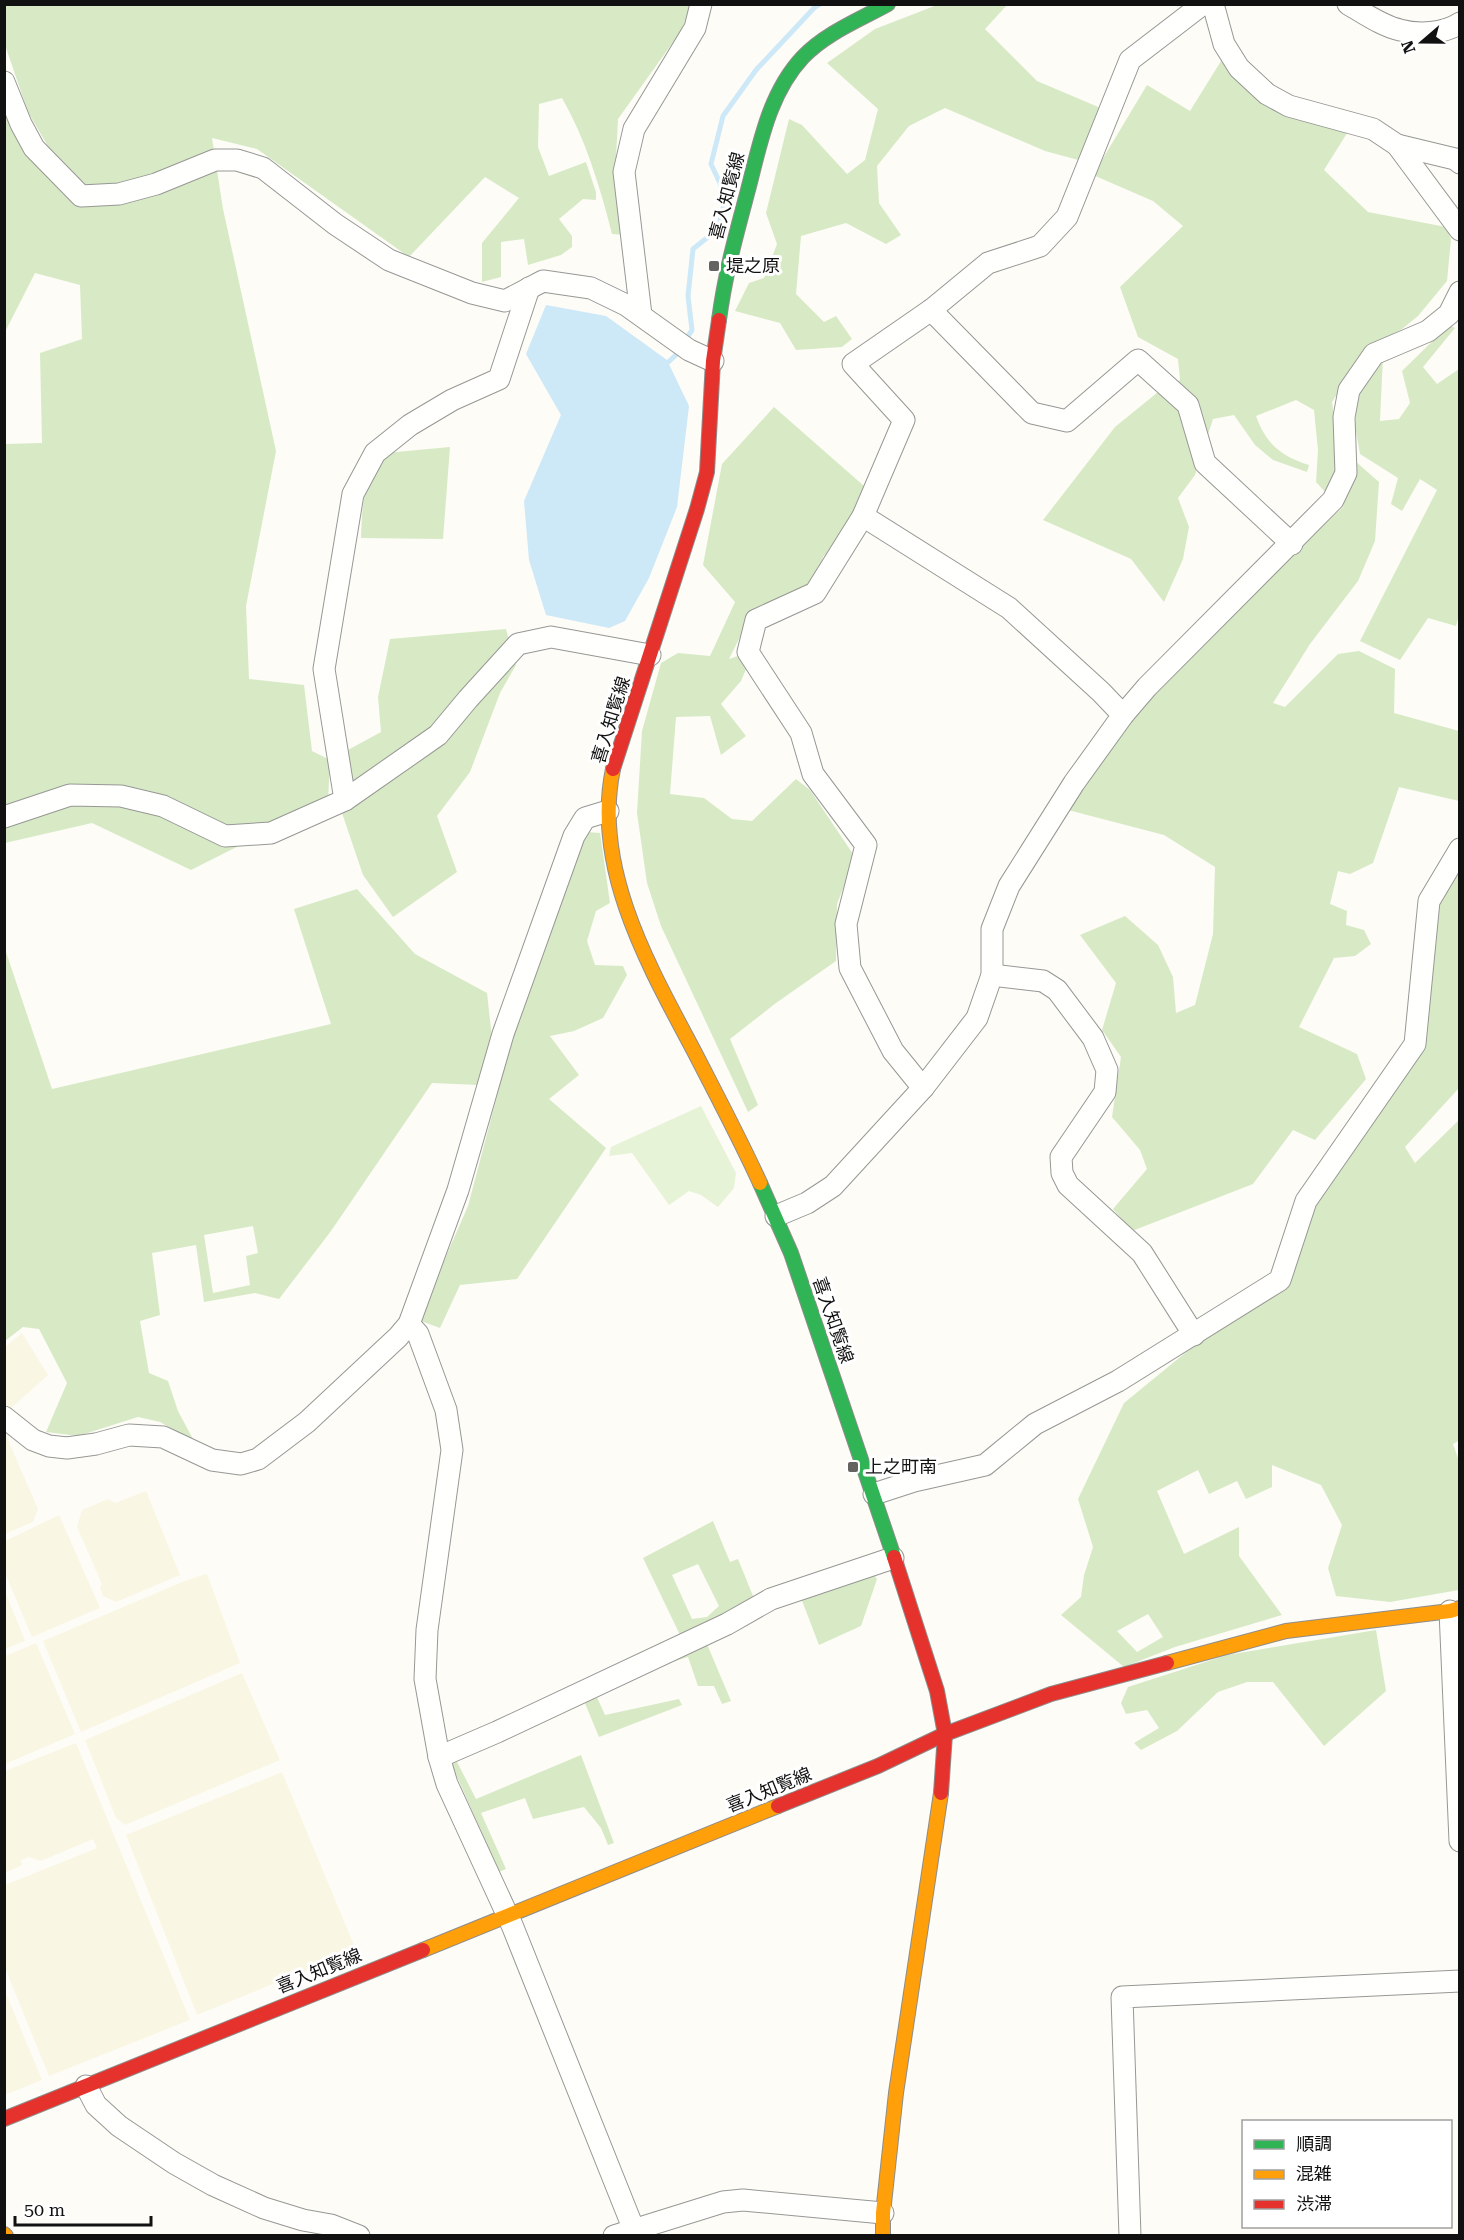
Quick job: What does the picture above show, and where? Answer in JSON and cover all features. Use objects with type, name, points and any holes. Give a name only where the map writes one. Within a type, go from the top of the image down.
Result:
[{"type":"main road","name":"喜入知覧線","points":[[4,2119],[878,1766],[945,1734],[937,1691],[874,1494],[791,1253],[776,1216],[655,976],[631,921],[615,867],[608,812],[614,764],[697,509],[706,472],[713,361],[725,275],[768,116],[783,83],[803,57],[825,38],[888,4]]},
{"type":"main road","points":[[883,2235],[883,2213],[896,2093],[941,1801],[945,1734],[1051,1694],[1286,1631],[1455,1610]]},
{"type":"street","points":[[640,315],[624,172],[634,129],[695,28],[701,4]]},
{"type":"street","points":[[923,1088],[893,1051],[850,968],[846,924],[866,845],[813,774],[801,733],[748,652],[756,620],[815,593],[863,516],[904,420],[853,364],[931,310],[988,263],[1040,246],[1067,217],[1130,60],[1203,4]]},
{"type":"street","points":[[1213,4],[1224,44],[1239,68],[1267,94],[1289,106],[1373,129],[1397,145],[1460,230]]},
{"type":"street","points":[[1348,4],[1399,30],[1425,33],[1451,29],[1460,23]]},
{"type":"street","points":[[4,82],[21,124],[34,148],[81,196],[119,194],[156,184],[215,160],[237,160],[263,168],[335,224],[389,260],[472,293],[505,301],[543,280],[591,288],[626,305],[690,350],[713,361]]},
{"type":"street","points":[[1397,145],[1455,159],[1460,163]]},
{"type":"street","points":[[345,800],[324,669],[353,494],[375,453],[410,425],[452,400],[500,379],[529,288]]},
{"type":"street","points":[[776,1216],[807,1203],[833,1186],[923,1088],[977,1018],[992,975],[992,930],[1009,886],[1074,783],[1123,715],[1147,687],[1292,544],[1333,500],[1346,473],[1344,417],[1349,390],[1374,354],[1428,331],[1454,316],[1460,292]]},
{"type":"street","points":[[931,310],[1032,413],[1067,421],[1138,360],[1188,405],[1204,463],[1292,544]]},
{"type":"street","points":[[863,516],[1008,608],[1101,692],[1123,715]]},
{"type":"street","points":[[4,817],[70,795],[121,796],[163,806],[225,836],[271,833],[345,800],[438,735],[518,644],[551,637],[650,655]]},
{"type":"street","points":[[4,1417],[33,1440],[49,1446],[96,1444],[129,1435],[163,1437],[212,1460],[241,1464],[258,1459],[308,1422],[398,1337],[410,1324],[458,1190],[503,1034],[574,836],[585,818],[608,812]]},
{"type":"street","points":[[874,1494],[914,1481],[985,1465],[1035,1424],[1118,1382],[1280,1280],[1306,1201],[1415,1044],[1429,901],[1460,849]]},
{"type":"street","points":[[992,975],[1043,981],[1057,990],[1093,1038],[1107,1070],[1105,1092],[1061,1156],[1062,1173],[1068,1185],[1142,1253],[1194,1335]]},
{"type":"street","points":[[410,1324],[418,1334],[446,1410],[452,1450],[428,1630],[424,1678],[439,1757],[447,1784],[508,1915],[624,2233],[723,2202],[743,2200],[883,2213]]},
{"type":"street","points":[[439,1757],[728,1624],[771,1599],[893,1558]]},
{"type":"street","points":[[1455,1610],[1460,1841]]},
{"type":"street","points":[[1130,2235],[1122,1997],[1460,1981]]},
{"type":"street","points":[[86,2086],[96,2105],[118,2126],[174,2163],[213,2185],[264,2208],[360,2235]]},
{"type":"shaded area","points":[[22,1333],[48,1375],[9,1410],[5,1404],[5,1347]]},
{"type":"shaded area","points":[[5,1433],[38,1509],[33,1522],[5,1534]]},
{"type":"shaded area","points":[[146,1491],[180,1575],[116,1602],[103,1596],[100,1588],[102,1584],[77,1527],[82,1510],[108,1499],[115,1503]]},
{"type":"shaded area","points":[[59,1515],[100,1608],[32,1637],[5,1573],[5,1541]]},
{"type":"shaded area","points":[[207,1574],[240,1663],[81,1732],[43,1641],[187,1580]]},
{"type":"shaded area","points":[[5,1591],[25,1641],[4,1649]]},
{"type":"shaded area","points":[[36,1643],[75,1734],[5,1764],[5,1656]]},
{"type":"shaded area","points":[[242,1673],[280,1760],[125,1825],[116,1818],[85,1740]]},
{"type":"shaded area","points":[[76,1743],[190,2020],[49,2076],[5,1968],[5,1885],[97,1848],[93,1839],[41,1861],[29,1857],[21,1860],[22,1865],[5,1873],[5,1771]]},
{"type":"shaded area","points":[[282,1772],[356,1950],[197,2015],[126,1835]]},
{"type":"shaded area","points":[[5,1991],[42,2080],[4,2095]]},
{"type":"green space","points":[[5,5],[691,5],[681,31],[618,119],[615,177],[624,235],[612,234],[592,164],[562,98],[539,104],[538,147],[549,176],[586,162],[596,192],[596,200],[583,199],[559,219],[572,236],[572,247],[561,255],[528,265],[524,239],[501,242],[501,277],[482,282],[482,243],[519,198],[485,177],[409,257],[257,149],[212,138],[223,209],[276,451],[246,606],[249,679],[304,685],[312,751],[330,760],[328,801],[191,870],[92,823],[5,843],[5,444],[42,443],[40,353],[82,339],[80,285],[35,273],[5,332],[4,104],[29,156],[66,197],[96,206],[57,162],[28,112],[5,45]]},
{"type":"green space","points":[[937,5],[1007,5],[985,29],[1037,81],[1103,109],[1082,161],[1045,151],[945,108],[909,126],[877,166],[879,203],[901,235],[886,244],[846,223],[801,236],[796,294],[824,322],[836,316],[852,339],[842,347],[796,350],[780,323],[735,311],[749,283],[764,278],[777,244],[766,213],[789,119],[802,125],[847,174],[865,160],[878,109],[827,63],[875,29]]},
{"type":"green space","points":[[1221,61],[1267,106],[1349,130],[1324,170],[1368,212],[1446,227],[1451,239],[1447,281],[1418,316],[1402,329],[1367,348],[1332,402],[1337,438],[1336,468],[1326,493],[1316,482],[1318,450],[1314,410],[1296,400],[1256,416],[1265,434],[1276,448],[1309,465],[1307,472],[1273,460],[1255,445],[1234,415],[1213,419],[1195,475],[1178,498],[1189,527],[1183,559],[1164,602],[1131,559],[1043,520],[1115,427],[1158,392],[1180,380],[1178,359],[1138,337],[1120,287],[1183,226],[1153,201],[1093,175],[1147,85],[1190,111]]},
{"type":"green space","points":[[1449,325],[1455,328],[1423,367],[1437,384],[1459,369],[1459,615],[1456,626],[1428,618],[1400,660],[1360,641],[1437,490],[1420,479],[1402,511],[1391,504],[1398,478],[1360,454],[1355,426],[1357,395],[1383,356],[1380,421],[1399,419],[1410,403],[1402,371]]},
{"type":"green space","points":[[774,407],[864,486],[850,530],[823,557],[814,585],[751,615],[729,659],[741,655],[747,667],[741,681],[721,704],[746,736],[721,755],[710,716],[676,717],[670,794],[704,798],[732,819],[752,821],[796,779],[810,790],[855,857],[837,904],[836,961],[730,1039],[758,1105],[748,1112],[661,926],[647,883],[637,813],[642,731],[661,663],[678,653],[710,656],[735,602],[703,565],[722,464]]},
{"type":"green space","points":[[450,447],[443,539],[361,538],[365,493],[372,473],[385,453]]},
{"type":"green space","points":[[1354,460],[1379,482],[1375,541],[1358,581],[1310,644],[1273,703],[1285,707],[1338,654],[1359,651],[1395,669],[1394,713],[1459,731],[1459,801],[1399,787],[1373,863],[1350,874],[1338,871],[1330,904],[1347,911],[1346,925],[1364,930],[1371,944],[1355,956],[1334,958],[1299,1027],[1357,1054],[1366,1079],[1315,1140],[1293,1130],[1253,1184],[1132,1231],[1113,1209],[1147,1169],[1140,1150],[1112,1117],[1121,1057],[1102,1030],[1116,983],[1080,935],[1125,916],[1158,945],[1173,977],[1176,1013],[1195,1005],[1213,934],[1215,867],[1164,835],[1068,810],[1132,715],[1258,587],[1343,507]]},
{"type":"green space","points":[[506,629],[516,665],[500,693],[470,772],[437,816],[457,872],[393,917],[363,875],[342,813],[346,751],[381,732],[378,697],[390,639]]},
{"type":"green space","points":[[587,832],[600,833],[610,903],[596,911],[587,941],[595,965],[623,966],[627,975],[603,1018],[574,1031],[550,1036],[579,1075],[549,1099],[606,1148],[517,1279],[460,1285],[440,1328],[418,1320],[468,1206],[511,1043]]},
{"type":"green space","points":[[1459,862],[1459,1088],[1405,1147],[1415,1163],[1459,1120],[1460,1440],[1453,1444],[1459,1461],[1459,1590],[1390,1602],[1336,1596],[1328,1568],[1342,1525],[1321,1485],[1272,1465],[1272,1487],[1246,1499],[1237,1481],[1209,1494],[1198,1470],[1157,1491],[1184,1554],[1239,1527],[1239,1556],[1282,1615],[1175,1647],[1124,1667],[1061,1615],[1081,1597],[1084,1575],[1093,1547],[1078,1499],[1124,1403],[1201,1340],[1284,1285],[1314,1204],[1400,1083],[1436,904]],"holes":[[[1148,1614],[1163,1637],[1137,1652],[1117,1631]]]},
{"type":"green space","points":[[357,889],[415,954],[487,993],[492,1038],[477,1085],[432,1083],[331,1231],[279,1299],[255,1293],[204,1302],[196,1245],[152,1253],[160,1315],[140,1321],[149,1373],[168,1381],[178,1411],[194,1441],[160,1422],[138,1417],[78,1436],[46,1432],[67,1383],[39,1329],[23,1327],[5,1341],[4,946],[52,1089],[331,1024],[294,909]],"holes":[[[253,1226],[258,1253],[246,1256],[250,1285],[213,1293],[204,1235]]]},
{"type":"green space","points":[[701,1106],[736,1173],[734,1188],[718,1207],[701,1195],[689,1191],[669,1205],[632,1153],[609,1156],[611,1147]]},
{"type":"green space","points":[[713,1521],[730,1562],[738,1559],[755,1601],[701,1630],[731,1701],[722,1704],[714,1686],[698,1686],[688,1657],[643,1671],[681,1637],[643,1558]],"holes":[[[698,1564],[719,1606],[707,1617],[692,1619],[672,1575]]]},
{"type":"green space","points":[[873,1573],[877,1579],[861,1626],[819,1645],[801,1598]]},
{"type":"green space","points":[[1376,1630],[1386,1691],[1324,1746],[1273,1682],[1247,1682],[1218,1692],[1177,1731],[1141,1750],[1134,1743],[1159,1728],[1147,1710],[1126,1714],[1121,1703],[1128,1687],[1227,1655]]},
{"type":"green space","points":[[596,1695],[605,1715],[679,1699],[682,1705],[599,1737],[584,1701]]},
{"type":"green space","points":[[581,1755],[614,1843],[608,1845],[601,1828],[584,1807],[533,1819],[525,1798],[481,1813],[506,1869],[499,1872],[451,1763],[456,1760],[476,1799]]},
{"type":"water","points":[[546,305],[606,316],[667,360],[689,406],[677,507],[649,578],[625,621],[609,628],[546,615],[529,560],[524,501],[561,415],[526,354]]},
{"type":"waterway","points":[[686,339],[692,330],[688,296],[693,249],[718,229],[726,196],[711,164],[723,116],[756,70],[820,4]]},
{"type":"waterway","points":[[663,367],[677,354]]},
{"type":"traffic: fast","points":[[719,320],[731,255],[757,155],[767,120],[782,86],[791,71],[812,48],[888,4]]},
{"type":"traffic: fast","points":[[760,1183],[791,1253],[894,1557]]},
{"type":"traffic: slow","points":[[613,769],[609,806],[611,844],[618,880],[629,917],[660,987],[760,1183]]},
{"type":"traffic: slow","points":[[1167,1663],[1286,1631],[1460,1608]]},
{"type":"traffic: slow","points":[[883,2236],[883,2213],[896,2093],[941,1793]]},
{"type":"traffic: slow","points":[[423,1950],[778,1806]]},
{"type":"traffic: jam","points":[[613,769],[707,472],[713,361],[719,320]]},
{"type":"traffic: jam","points":[[894,1557],[937,1691],[945,1734],[941,1793]]},
{"type":"traffic: jam","points":[[778,1806],[878,1766],[945,1734],[1051,1694],[1167,1663]]},
{"type":"traffic: jam","points":[[4,2119],[423,1950]]},
{"type":"place","name":"堤之原","points":[[714,266]]},
{"type":"place","name":"上之町南","points":[[853,1467]]}]
